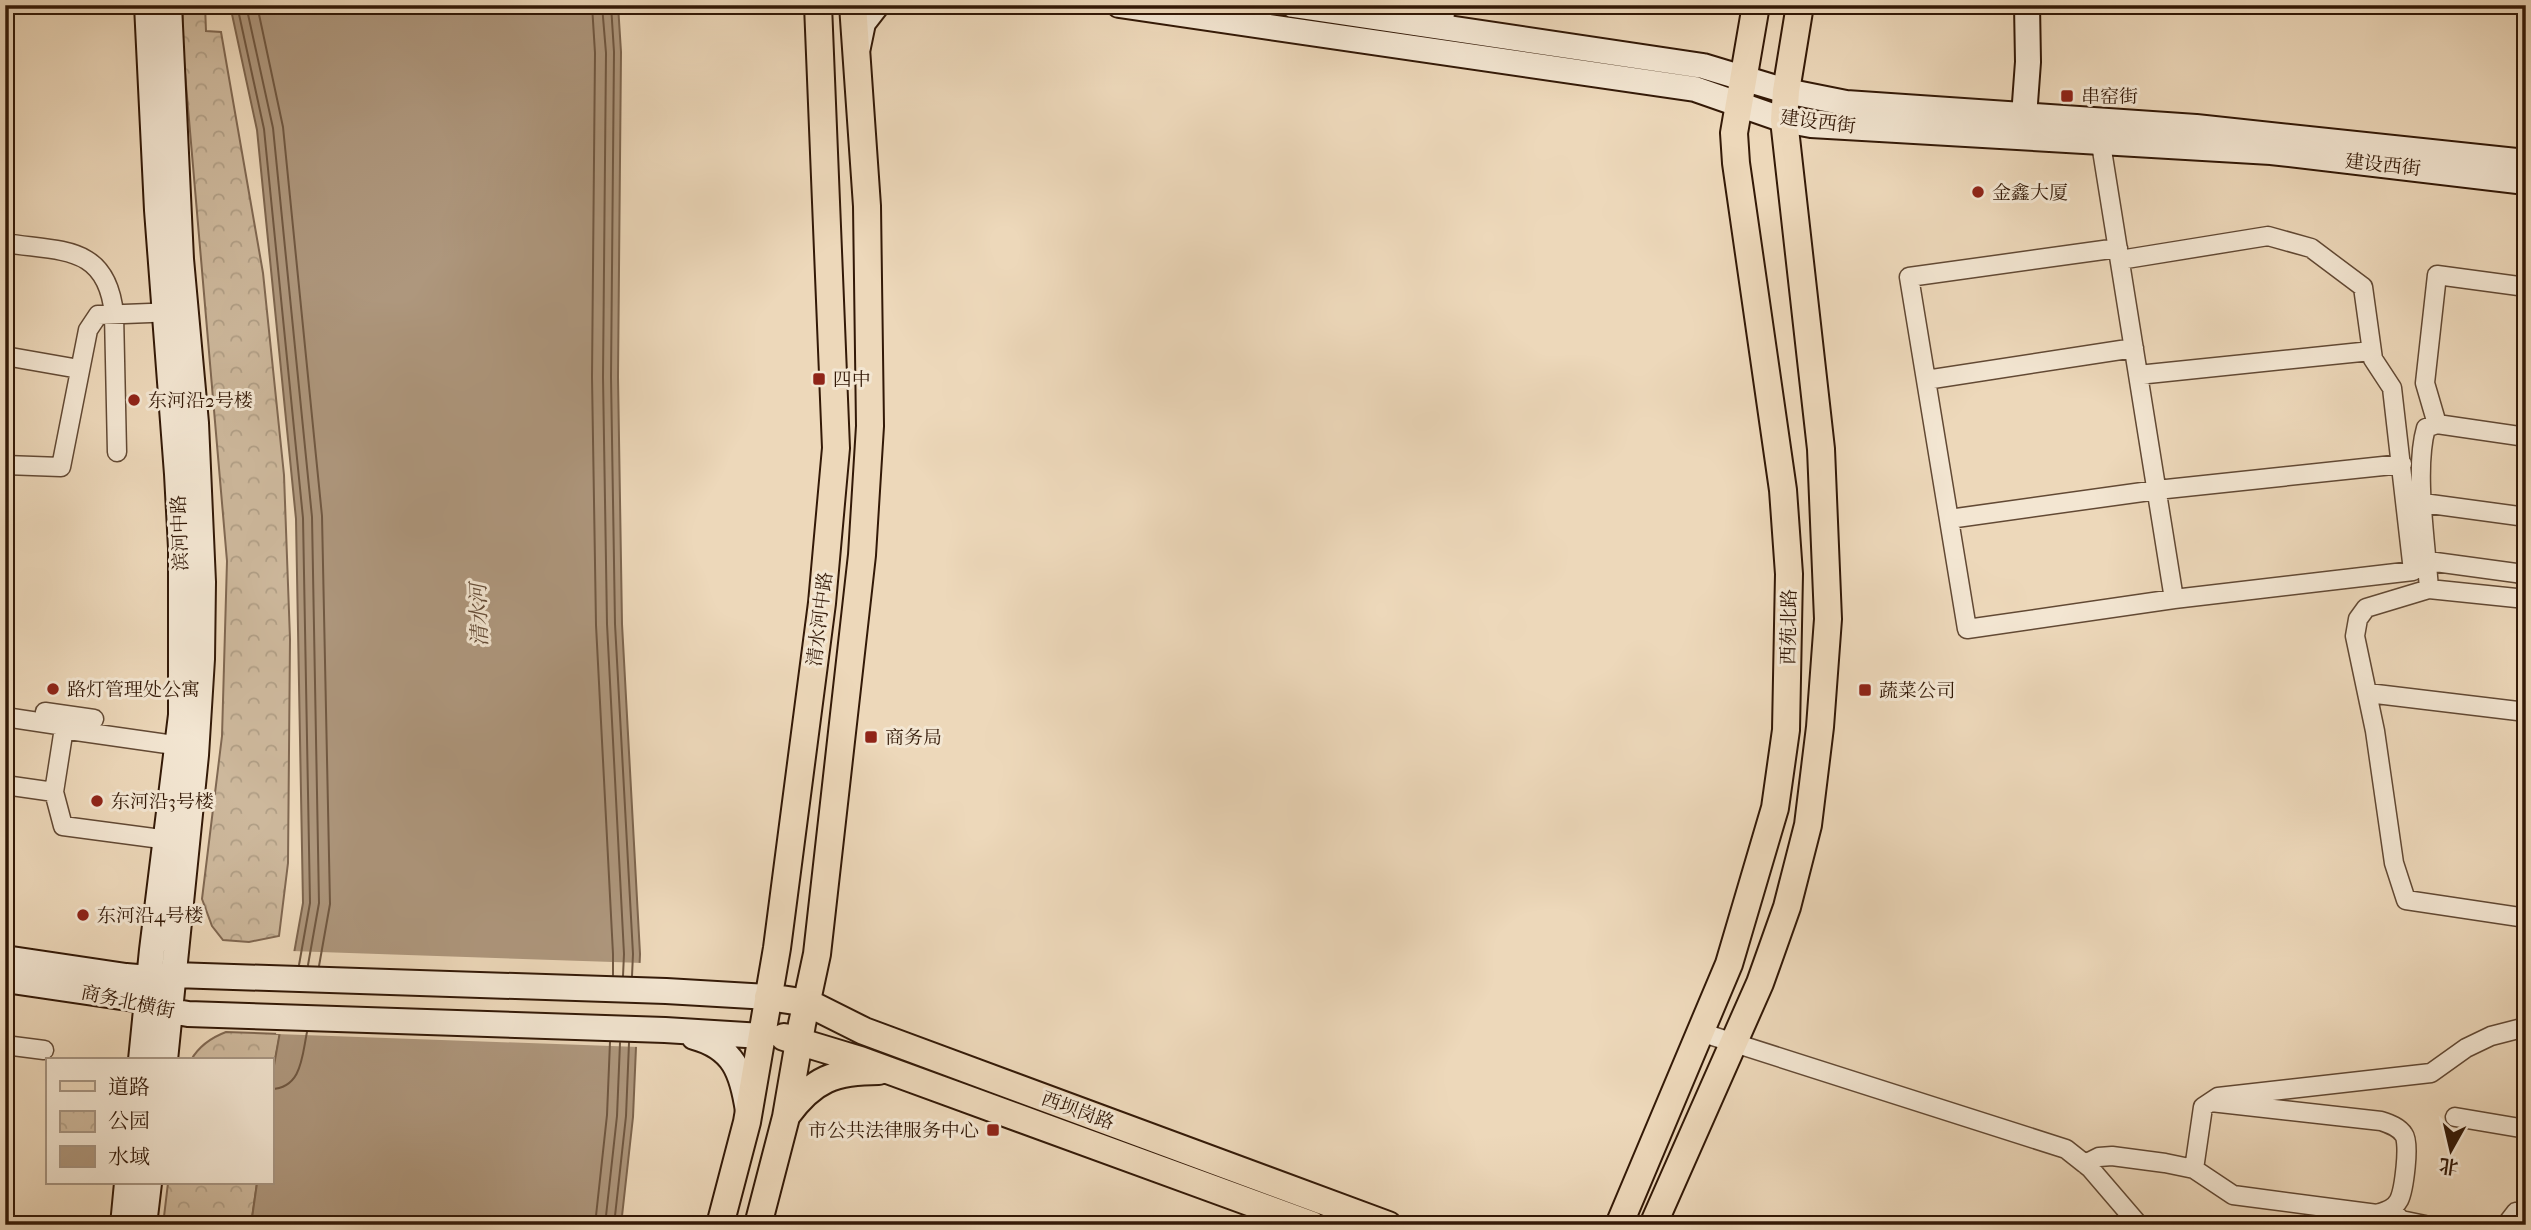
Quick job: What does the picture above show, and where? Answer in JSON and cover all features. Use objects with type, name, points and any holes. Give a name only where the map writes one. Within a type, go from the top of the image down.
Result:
[{"type":"main road","name":"滨河中路","points":[[147,5],[157,210],[176,312]]},
{"type":"main road","name":"滨河中路","points":[[141,1058],[149,990],[177,841],[187,747],[181,715],[176,312],[181,259],[169,5]]},
{"type":"main road","name":"清水河中路","points":[[720,1225],[748,1111],[785,1020],[817,954],[862,555],[870,426],[867,206],[853,5]]},
{"type":"main road","points":[[857,55],[863,23],[877,5]]},
{"type":"main road","name":"建设西街","points":[[1119,5],[1695,89],[1784,120],[1811,125],[2023,127],[2102,132],[2526,182]]},
{"type":"main road","name":"建设西街","points":[[1293,5],[1445,17],[1703,66],[1786,91],[1846,103],[2023,127]]},
{"type":"main road","name":"西苑北路","points":[[1619,1225],[1729,964],[1775,808],[1786,730],[1789,574],[1783,490],[1734,133],[1756,5]]},
{"type":"main road","name":"西苑北路","points":[[1653,1225],[1760,983],[1787,907],[1808,825],[1820,727],[1828,619],[1821,449],[1784,120],[1800,5]]},
{"type":"main road","points":[[2023,127],[2028,62],[2027,5]]},
{"type":"main road","name":"清水河中路","points":[[758,1225],[786,1117],[785,1020],[777,948],[822,603],[836,448],[816,9]]},
{"type":"main road","name":"建设西街","points":[[2102,132],[2196,127],[2526,162]]},
{"type":"main road","name":"滨河中路","points":[[166,1058],[174,975],[177,841]]},
{"type":"main road","points":[[725,994],[758,978],[766,970],[777,948]]},
{"type":"main road","points":[[817,954],[818,976],[822,988],[837,1009],[864,1031]]},
{"type":"main road","name":"商务北横街","points":[[5,958],[149,990],[171,1011],[667,1030]]},
{"type":"main road","name":"商务北横街","points":[[5,980],[149,990],[174,975],[725,994]]},
{"type":"main road","points":[[725,994],[785,1020]]},
{"type":"main road","points":[[667,1030],[785,1020]]},
{"type":"main road","name":"西坝岗路","points":[[785,1020],[864,1031],[1388,1225]]},
{"type":"main road","name":"西坝岗路","points":[[785,1020],[893,1071],[1312,1225]]},
{"type":"main road","points":[[667,1030],[710,1042],[726,1053],[739,1071],[748,1111]]},
{"type":"main road","points":[[786,1117],[799,1098],[826,1078],[844,1073],[893,1071]]},
{"type":"main road","points":[[123,1225],[128,1184]]},
{"type":"main road","points":[[144,1225],[149,1184]]},
{"type":"street","points":[[2102,132],[2174,599]]},
{"type":"street","points":[[2267,236],[2311,248],[2363,286],[2371,351],[2375,364],[2392,388],[2413,571],[2174,599],[1967,629],[1909,277],[2267,236]]},
{"type":"street","points":[[5,243],[83,255],[97,267],[105,279],[113,299],[117,452]]},
{"type":"street","points":[[2437,424],[2426,383],[2437,275],[2526,287]]},
{"type":"street","points":[[5,465],[61,467],[79,369],[92,321],[98,315],[176,312]]},
{"type":"street","points":[[1926,380],[2134,348]]},
{"type":"street","points":[[2138,375],[2371,351]]},
{"type":"street","points":[[5,356],[79,369]]},
{"type":"street","points":[[2429,589],[2421,469],[2422,442],[2426,428],[2437,424],[2526,437]]},
{"type":"street","points":[[1949,519],[2157,490],[2402,464]]},
{"type":"street","points":[[2423,503],[2526,517]]},
{"type":"street","points":[[2428,561],[2526,576]]},
{"type":"street","points":[[2526,598],[2429,589],[2366,608],[2358,619],[2355,636],[2368,693],[2394,863],[2406,900],[2526,918]]},
{"type":"street","points":[[2368,693],[2526,712]]},
{"type":"street","points":[[5,706],[94,719]]},
{"type":"street","points":[[5,717],[187,747]]},
{"type":"street","points":[[64,728],[54,792],[63,825],[177,841]]},
{"type":"street","points":[[5,785],[54,792]]},
{"type":"street","points":[[2194,1169],[2203,1107],[2218,1097],[2431,1073],[2466,1048],[2491,1035],[2526,1027]]},
{"type":"street","points":[[1700,1032],[2066,1149],[2085,1164],[2140,1225]]},
{"type":"street","points":[[5,1045],[44,1050]]},
{"type":"street","points":[[2085,1164],[2099,1157],[2112,1156],[2194,1169],[2233,1195],[2377,1214],[2391,1209],[2413,1172],[2408,1142],[2394,1125],[2381,1121],[2211,1102]]},
{"type":"street","points":[[2455,1117],[2526,1129]]},
{"type":"street","points":[[2391,1209],[2401,1220],[2425,1225]]},
{"type":"green space","points":[[183,5],[205,5],[206,31],[221,32],[263,273],[284,475],[290,639],[288,863],[279,936],[249,942],[223,940],[212,926],[202,899],[222,736],[227,561],[182,38]]},
{"type":"green space","points":[[226,1032],[280,1034],[273,1071],[273,1058],[193,1058],[205,1043]]},
{"type":"green space","points":[[168,1184],[257,1184],[251,1225],[163,1225]]},
{"type":"water","name":"清水河","points":[[230,5],[618,5],[621,52],[618,377],[622,624],[640,954],[633,1117],[621,1225],[251,1225],[257,1184],[273,1184],[273,1071],[303,903],[296,519],[257,130]]},
{"type":"pier","points":[[291,951],[643,963],[639,1047],[276,1034]]},
{"type":"place","name":"串窑街","points":[[2067,96]]},
{"type":"place","name":"金鑫大厦","points":[[1978,192]]},
{"type":"place","name":"四中","points":[[819,379]]},
{"type":"place","name":"东河沿2号楼","points":[[134,400]]},
{"type":"place","name":"路灯管理处公寓","points":[[53,689]]},
{"type":"place","name":"蔬菜公司","points":[[1865,690]]},
{"type":"place","name":"商务局","points":[[871,737]]},
{"type":"place","name":"东河沿3号楼","points":[[97,801]]},
{"type":"place","name":"东河沿4号楼","points":[[83,915]]},
{"type":"place","name":"市公共法律服务中心","points":[[993,1130]]}]
